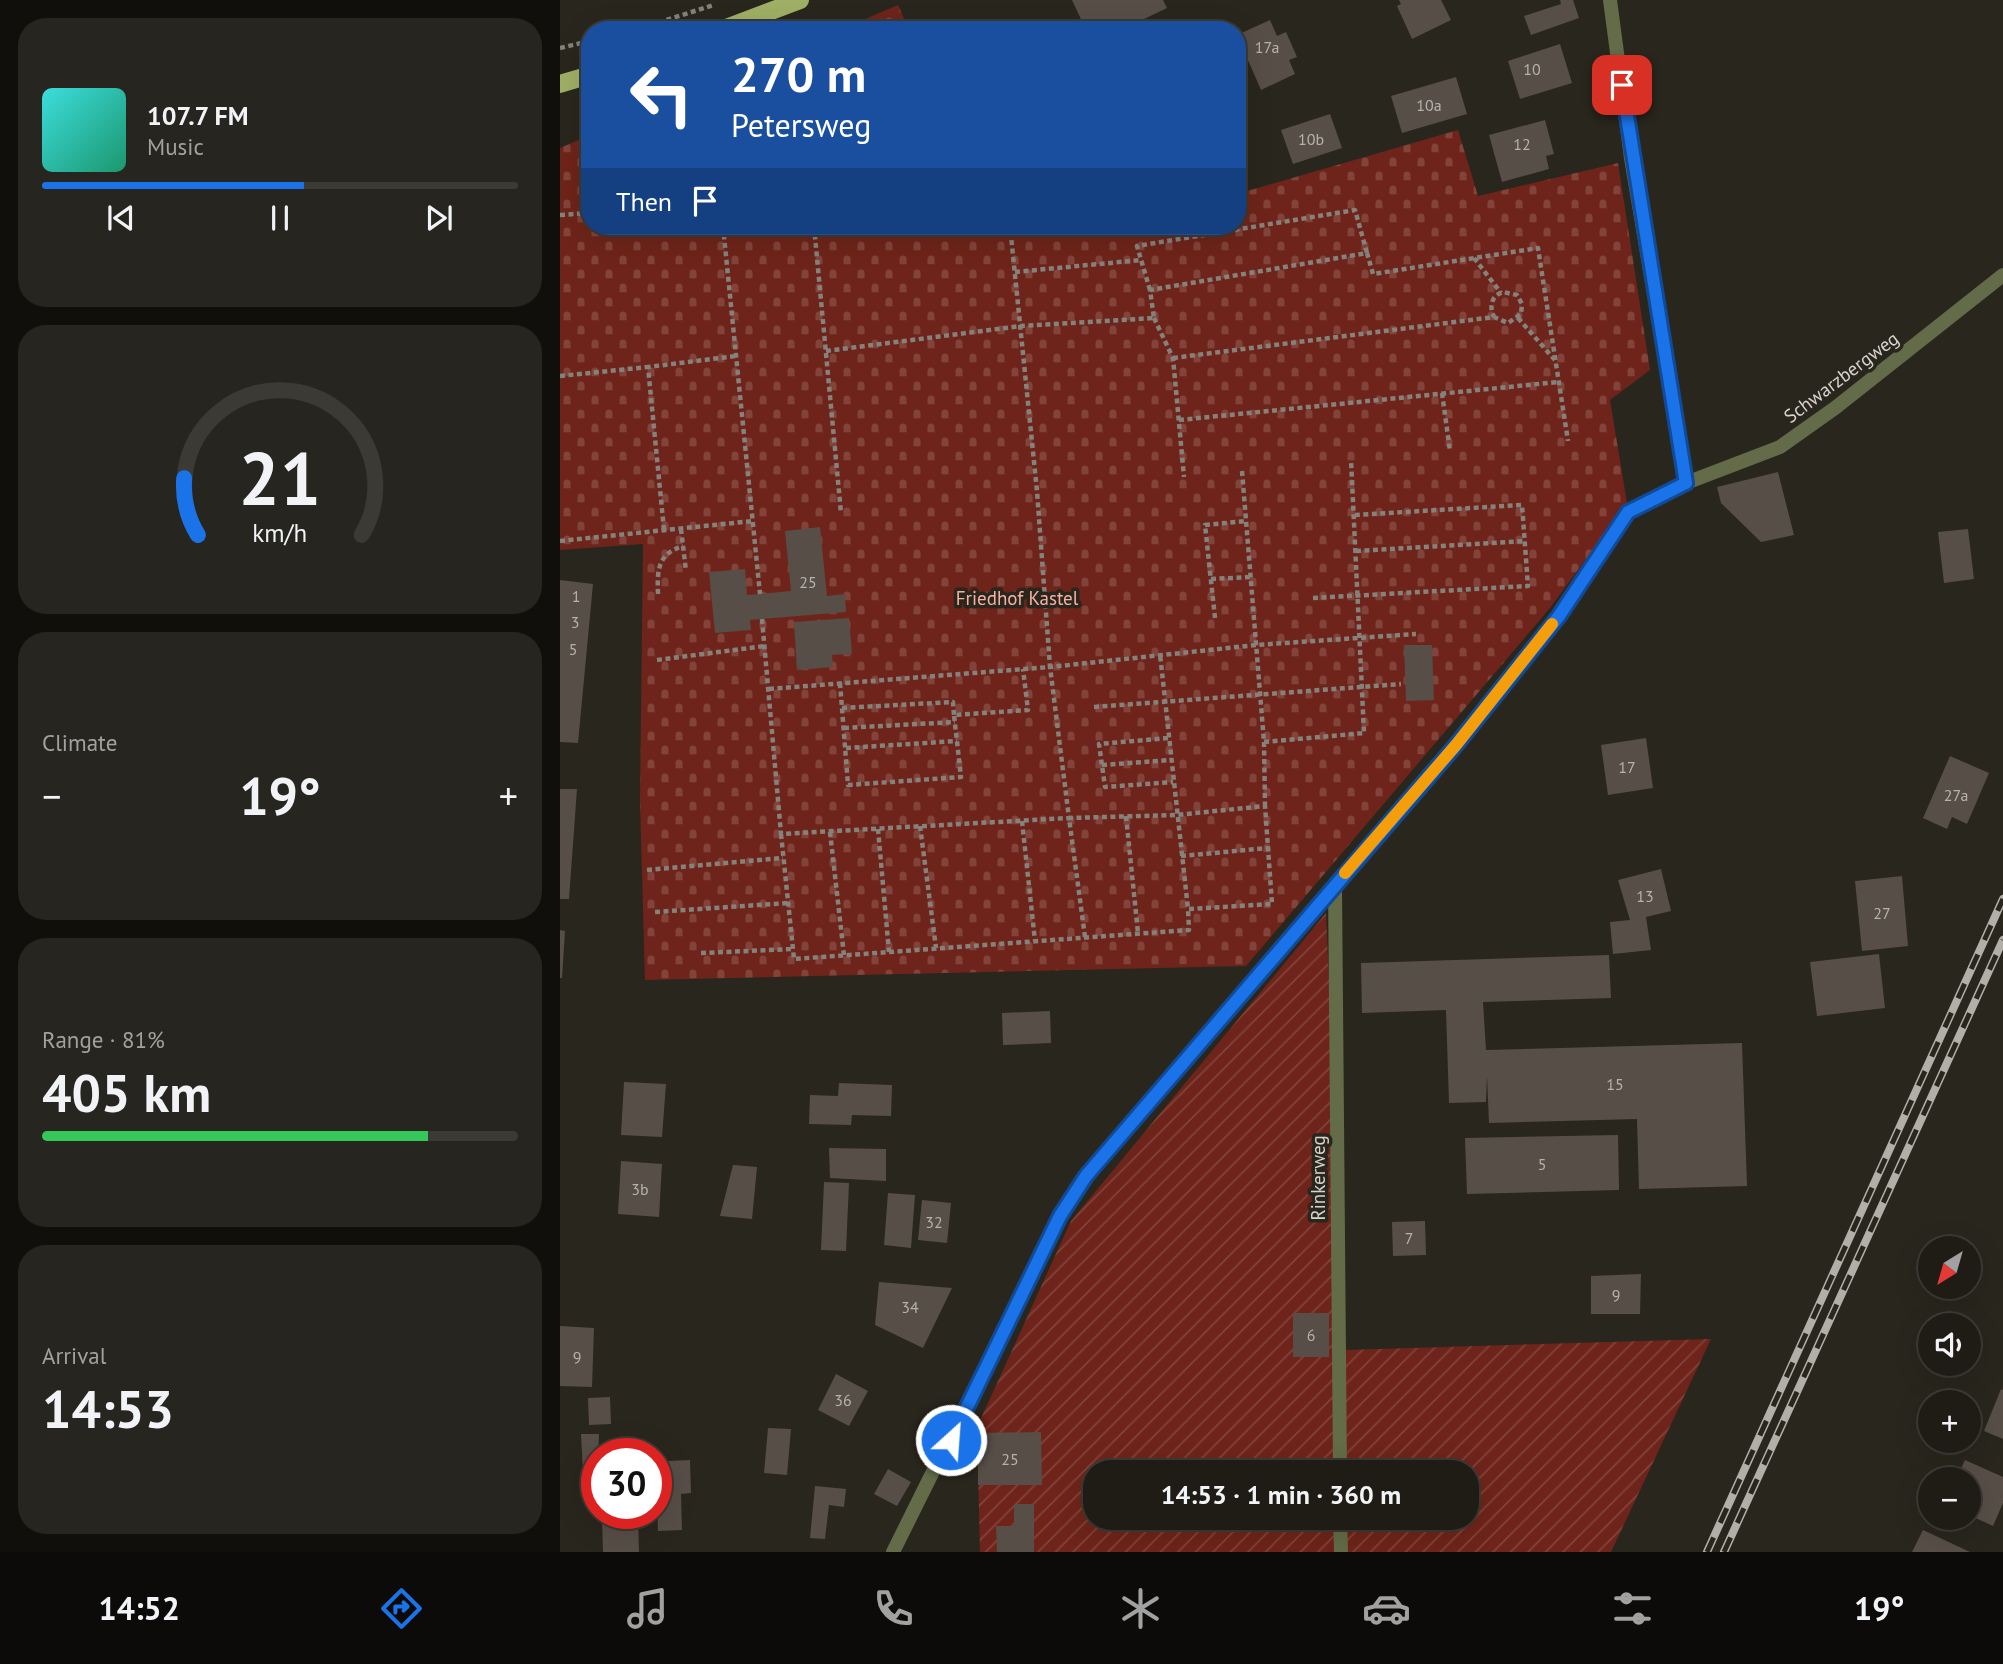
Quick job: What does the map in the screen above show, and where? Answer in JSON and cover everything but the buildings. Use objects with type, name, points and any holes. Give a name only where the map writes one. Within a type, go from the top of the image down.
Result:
[{"type":"main road","points":[[745,21],[800,0]]},
{"type":"main road","points":[[560,84],[581,78]]},
{"type":"street","points":[[1610,0],[1631,158],[1686,483]]},
{"type":"street","name":"Schwarzbergweg","points":[[893,1552],[1060,1216],[1086,1176],[1456,745],[1559,616],[1628,512],[1686,483],[1780,447],[1835,408],[2003,275]]},
{"type":"street","name":"Rinkerweg","points":[[1335,884],[1340,1460]]},
{"type":"street","points":[[1340,1530],[1341,1552]]},
{"type":"path","points":[[662,21],[716,4]]},
{"type":"path","points":[[560,48],[581,43]]},
{"type":"path","points":[[1246,228],[1355,210],[1373,274],[1538,248],[1568,441]]},
{"type":"path","points":[[560,215],[581,214]]},
{"type":"path","points":[[724,235],[760,594]]},
{"type":"path","points":[[815,235],[841,513]]},
{"type":"path","points":[[1011,235],[1038,491],[1050,667],[1085,937]]},
{"type":"path","points":[[1184,477],[1173,358],[1154,318],[1150,290],[1138,246],[1204,235]]},
{"type":"path","points":[[1150,290],[1367,253]]},
{"type":"path","points":[[1474,258],[1501,293]]},
{"type":"path","points":[[1015,272],[1141,260]]},
{"type":"path","points":[[1173,358],[1494,317],[1508,323],[1518,318],[1522,309],[1520,300],[1513,293],[1501,293],[1492,302],[1494,317]]},
{"type":"path","points":[[826,351],[1021,326],[1154,318]]},
{"type":"path","points":[[1518,318],[1555,360]]},
{"type":"path","points":[[560,376],[736,356]]},
{"type":"path","points":[[648,367],[664,530]]},
{"type":"path","points":[[1179,420],[1559,382]]},
{"type":"path","points":[[1442,393],[1450,451]]},
{"type":"path","points":[[1264,742],[1363,733],[1361,638],[1351,460]]},
{"type":"path","points":[[1188,909],[1272,904],[1265,806],[1264,742],[1242,471]]},
{"type":"path","points":[[1313,598],[1528,586],[1522,505],[1354,515]]},
{"type":"path","points":[[560,541],[752,521]]},
{"type":"path","points":[[1215,618],[1205,524],[1246,521]]},
{"type":"path","points":[[681,529],[686,571]]},
{"type":"path","points":[[1356,551],[1525,541]]},
{"type":"path","points":[[658,594],[657,574],[661,559],[669,551],[683,546]]},
{"type":"path","points":[[1211,579],[1251,577]]},
{"type":"path","points":[[762,619],[794,959],[1189,930],[1160,654]]},
{"type":"path","points":[[769,689],[1050,667],[1256,645],[1416,634]]},
{"type":"path","points":[[657,660],[765,646]]},
{"type":"path","points":[[954,715],[1027,709],[1023,669]]},
{"type":"path","points":[[841,683],[842,708],[848,785],[961,777],[953,702],[842,708]]},
{"type":"path","points":[[1094,707],[1401,684]]},
{"type":"path","points":[[844,728],[955,722]]},
{"type":"path","points":[[1169,738],[1099,744],[1105,787],[1173,782]]},
{"type":"path","points":[[846,748],[957,741]]},
{"type":"path","points":[[1102,765],[1171,760]]},
{"type":"path","points":[[781,834],[1069,818],[1176,815],[1265,806]]},
{"type":"path","points":[[1126,816],[1138,933]]},
{"type":"path","points":[[1022,821],[1035,941]]},
{"type":"path","points":[[920,827],[936,948]]},
{"type":"path","points":[[878,829],[889,952]]},
{"type":"path","points":[[830,832],[844,955]]},
{"type":"path","points":[[1181,856],[1268,848]]},
{"type":"path","points":[[647,870],[783,858]]},
{"type":"path","points":[[655,912],[788,903]]},
{"type":"path","points":[[701,953],[793,949]]},
{"type":"green space","points":[[898,5],[905,21],[861,21]]},
{"type":"green space","name":"Friedhof Kastel","points":[[1458,130],[1478,196],[1618,163],[1650,370],[1610,400],[1627,503],[1550,608],[1246,966],[645,980],[640,801],[643,544],[560,550],[560,148],[581,139],[581,235],[1246,235],[1246,191]]},
{"type":"green space","points":[[1326,913],[1345,1350],[1711,1339],[1611,1552],[980,1552],[977,1427],[1071,1221]]},
{"type":"railway","points":[[1707,1552],[2003,899]]},
{"type":"railway","points":[[1724,1552],[2003,940]]},
{"type":"slow traffic","points":[[1345,873],[1456,745],[1552,624]]},
{"type":"route","points":[[951,1440],[1060,1216],[1086,1176],[1456,745],[1559,616],[1628,512],[1686,483],[1631,158],[1622,85]]}]
